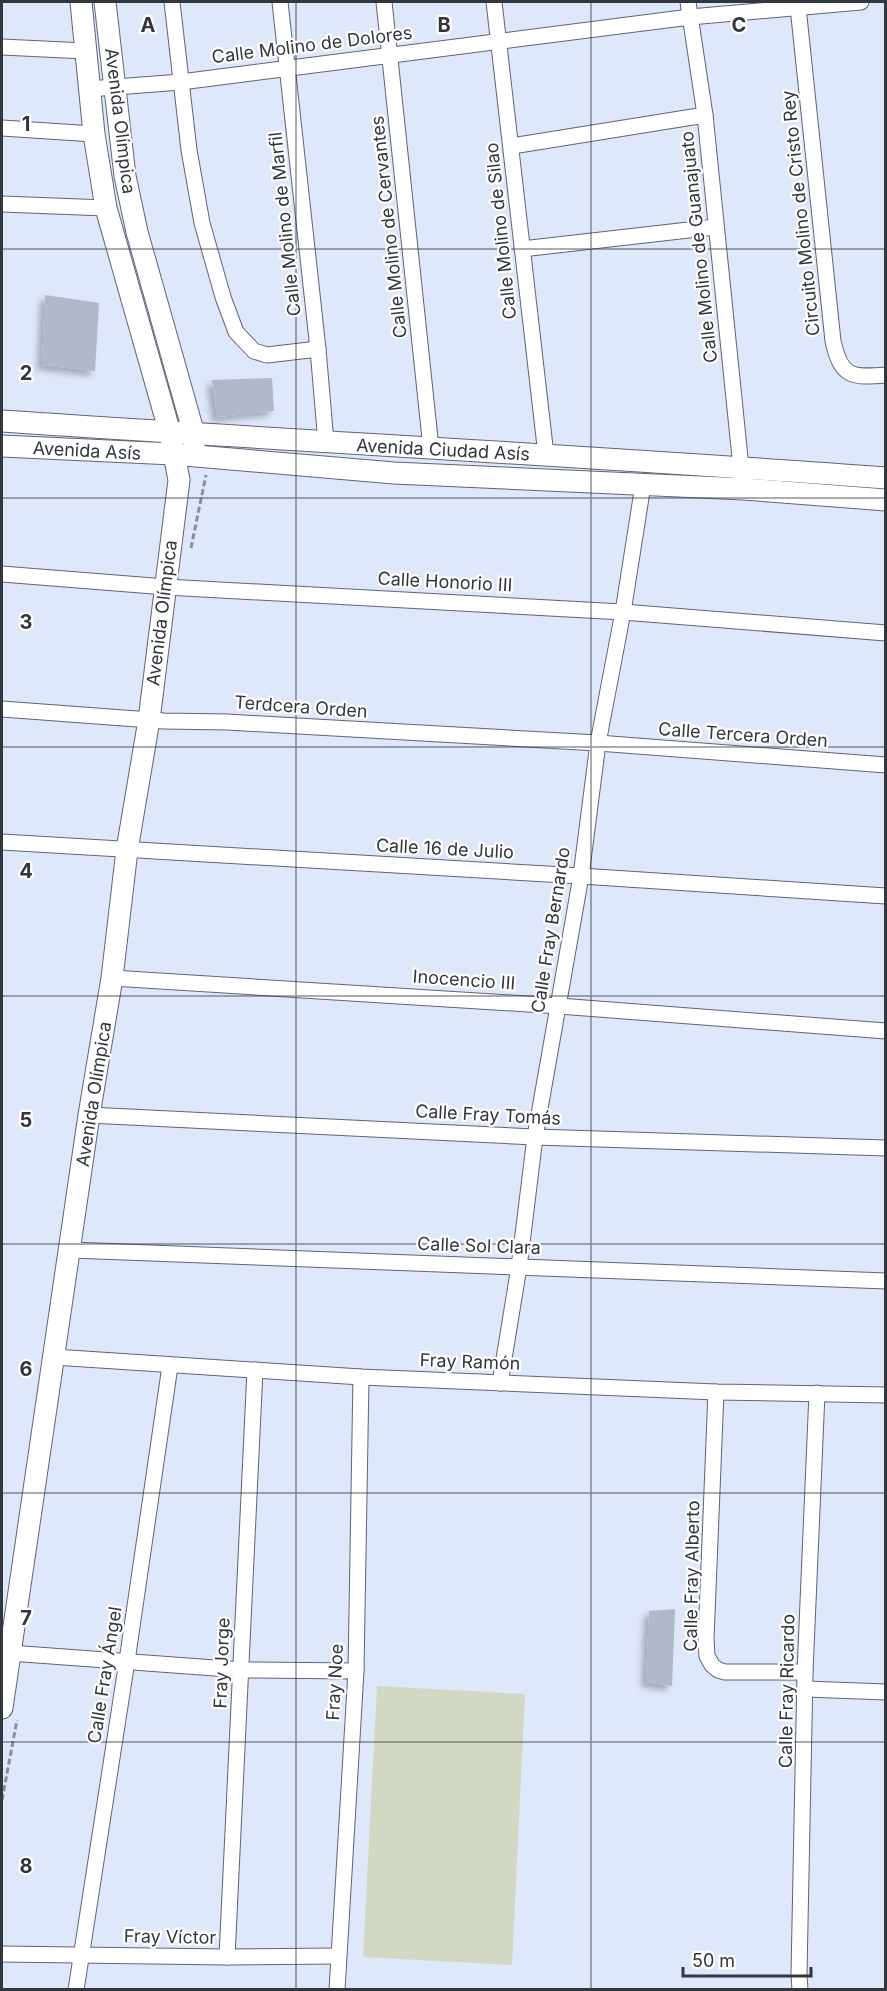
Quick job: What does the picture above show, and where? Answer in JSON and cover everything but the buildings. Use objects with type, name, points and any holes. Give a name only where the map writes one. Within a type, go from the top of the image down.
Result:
[{"type":"street","name":"Avenida Olímpica","points":[[10,1710],[10,1653],[71,1250],[89,1115],[112,978],[127,850],[149,720],[178,480],[179,448],[106,208],[94,134],[81,2]]},
{"type":"street","name":"Avenida Olímpica","points":[[105,2],[125,176],[136,232],[194,434],[179,448]]},
{"type":"street","points":[[172,2],[189,150],[202,223],[236,332],[254,351],[267,355],[318,349]]},
{"type":"street","name":"Calle Molino de Marfil","points":[[280,2],[326,443]]},
{"type":"street","name":"Calle Molino de Cervantes","points":[[384,2],[431,448]]},
{"type":"street","name":"Calle Molino de Silao","points":[[494,2],[546,456]]},
{"type":"street","name":"Calle Molino de Dolores","points":[[89,89],[181,82],[499,41],[689,9],[798,7],[861,2]]},
{"type":"street","name":"Circuito Molino de Cristo Rey","points":[[798,7],[833,341],[837,358],[842,369],[850,374],[885,375]]},
{"type":"street","name":"Calle Molino de Guanajuato","points":[[689,9],[705,115],[744,489]]},
{"type":"street","points":[[2,47],[85,51]]},
{"type":"street","points":[[512,146],[705,115]]},
{"type":"street","points":[[2,128],[94,134]]},
{"type":"street","points":[[2,204],[106,208]]},
{"type":"street","points":[[522,249],[715,227]]},
{"type":"street","name":"Avenida Ciudad Asís","points":[[2,421],[179,448],[394,473],[744,489],[885,500]]},
{"type":"street","name":"Avenida Ciudad Asís","points":[[194,434],[885,478]]},
{"type":"street","name":"Avenida Asís","points":[[2,446],[179,448]]},
{"type":"street","name":"Calle Fray Bernardo","points":[[500,1383],[519,1268],[535,1137],[581,876],[598,743],[623,612],[643,485]]},
{"type":"street","name":"Calle Honorio III","points":[[2,574],[166,587],[623,612],[885,633]]},
{"type":"street","name":"Terdcera Orden","points":[[2,709],[149,720],[227,722],[598,743]]},
{"type":"street","name":"Calle Tercera Orden","points":[[598,743],[885,765]]},
{"type":"street","name":"Calle 16 de Julio","points":[[2,842],[885,896]]},
{"type":"street","name":"Inocencio III","points":[[112,978],[559,1006],[885,1031]]},
{"type":"street","name":"Calle Fray Tomás","points":[[89,1115],[535,1137],[885,1148]]},
{"type":"street","name":"Calle Sol Clara","points":[[71,1250],[885,1281]]},
{"type":"street","name":"Fray Ramón","points":[[54,1357],[362,1377],[716,1392],[885,1395]]},
{"type":"street","name":"Calle Fray Ángel","points":[[76,1989],[128,1660],[170,1366]]},
{"type":"street","name":"Fray Jorge","points":[[227,1957],[255,1370]]},
{"type":"street","name":"Fray Noe","points":[[337,1989],[356,1671],[362,1377]]},
{"type":"street","name":"Calle Fray Alberto","points":[[716,1392],[707,1656],[712,1665],[724,1672],[805,1672]]},
{"type":"street","name":"Calle Fray Ricardo","points":[[800,1989],[805,1672],[817,1393]]},
{"type":"street","points":[[10,1653],[242,1670],[356,1671]]},
{"type":"street","points":[[806,1689],[885,1692]]},
{"type":"street","name":"Fray Víctor","points":[[2,1954],[338,1956]]},
{"type":"path","points":[[2,1800],[14,1742],[10,1710]]},
{"type":"green space","points":[[377,1686],[525,1694],[512,1965],[363,1957]]}]
